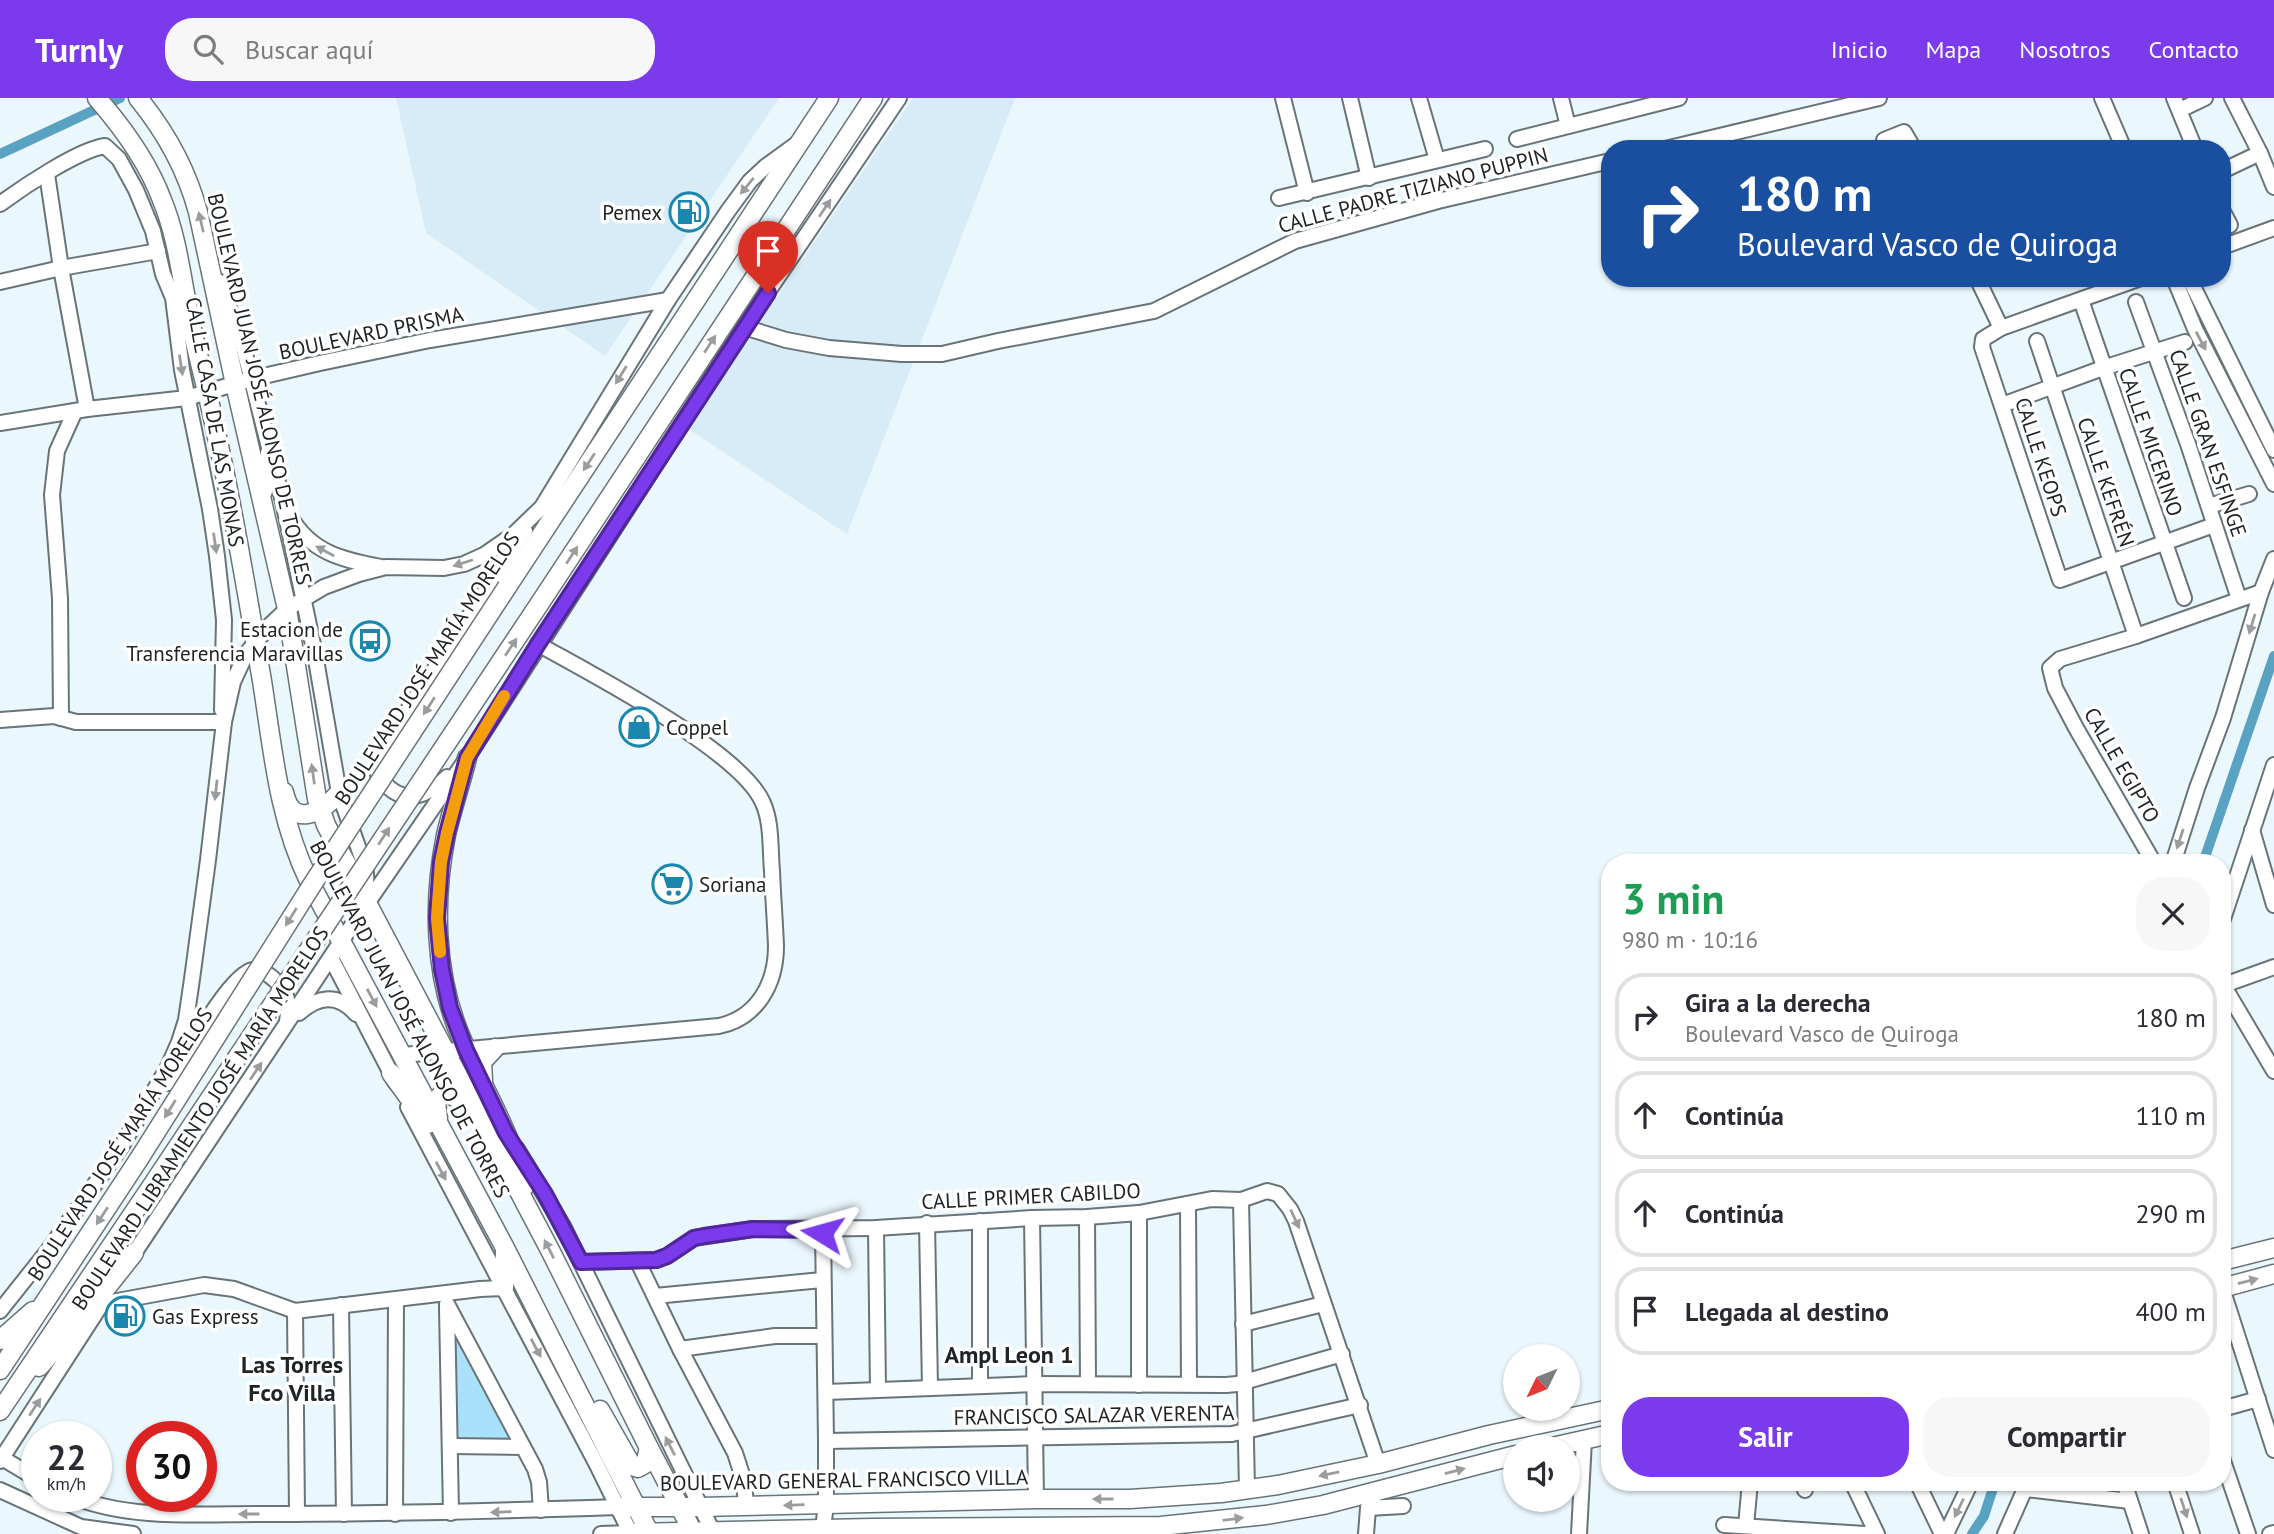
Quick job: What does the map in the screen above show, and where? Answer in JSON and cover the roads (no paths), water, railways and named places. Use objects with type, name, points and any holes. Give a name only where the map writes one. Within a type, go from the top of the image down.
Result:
[{"type":"main road","name":"BOULEVARD JOSÉ MARÍA MORELOS","points":[[0,1370],[139,1159],[312,885],[828,98]]},
{"type":"main road","points":[[0,1410],[534,612],[873,98]]},
{"type":"main road","points":[[840,148],[883,98]]},
{"type":"main road","name":"BOULEVARD JUAN JOSÉ ALONSO DE TORRES","points":[[98,99],[115,118],[149,171],[163,201],[178,253],[220,451],[278,784],[290,837],[309,881],[505,1248],[650,1533]]},
{"type":"main road","name":"BOULEVARD JUAN JOSÉ ALONSO DE TORRES","points":[[140,100],[183,169],[193,193],[243,382],[262,502],[288,609],[320,811],[334,843],[531,1214],[680,1507],[703,1532]]},
{"type":"main road","points":[[262,502],[270,453]]},
{"type":"main road","points":[[266,707],[274,729],[287,803],[295,812],[301,814],[320,811],[339,793]]},
{"type":"main road","points":[[467,758],[441,862],[437,918],[445,986],[450,1008],[466,1050],[506,1133],[522,1177],[531,1214]]},
{"type":"main road","points":[[483,1085],[482,1062],[495,1048]]},
{"type":"main road","points":[[391,1073],[460,1167]]},
{"type":"main road","points":[[441,1130],[436,1103],[440,1096],[448,1093],[463,1104],[516,1188]]},
{"type":"main road","points":[[504,1288],[505,1248]]},
{"type":"main road","points":[[2231,1259],[2274,1248]]},
{"type":"main road","points":[[10,1394],[44,1362],[134,1254]]},
{"type":"main road","points":[[2231,1286],[2274,1275]]},
{"type":"main road","points":[[0,1340],[49,1297]]},
{"type":"main road","points":[[560,1358],[574,1369],[586,1385],[632,1466],[638,1468],[645,1464],[649,1448]]},
{"type":"main road","name":"BOULEVARD GENERAL FRANCISCO VILLA","points":[[618,1507],[1130,1499],[1247,1490],[1378,1464],[1489,1435],[1601,1411]]},
{"type":"main road","points":[[1580,1441],[1601,1436]]},
{"type":"main road","points":[[631,1533],[823,1529],[1160,1530],[1372,1500],[1503,1459]]},
{"type":"main road","points":[[823,1529],[836,1511],[912,1506],[926,1502]]},
{"type":"main road","points":[[742,1531],[766,1524],[809,1524],[818,1518],[826,1504]]},
{"type":"street","name":"BOULEVARD LIBRAMIENTO JOSÉ MARÍA MORELOS","points":[[1,1459],[342,940],[467,758],[744,327],[899,98]]},
{"type":"street","points":[[1283,98],[1307,193]]},
{"type":"street","points":[[1350,98],[1369,178]]},
{"type":"street","points":[[1419,98],[1437,160]]},
{"type":"street","points":[[1561,98],[1568,126]]},
{"type":"street","points":[[1517,139],[1568,126],[1627,105],[1679,98]]},
{"type":"street","points":[[1703,140],[1879,98]]},
{"type":"street","points":[[2102,98],[2120,140]]},
{"type":"street","points":[[2191,140],[2177,104],[2205,98]]},
{"type":"street","points":[[2232,98],[2274,187]]},
{"type":"street","points":[[1884,140],[1904,132],[1909,140]]},
{"type":"street","points":[[467,758],[437,787],[414,797],[392,790],[378,775],[377,765],[383,747],[541,507],[668,300],[750,181],[799,142]]},
{"type":"street","name":"CALLE CASA DE LAS MONAS","points":[[47,174],[85,153],[105,146],[119,159],[136,190],[153,231],[163,274],[173,298],[187,398],[210,509],[224,620],[221,694],[224,722]]},
{"type":"street","points":[[1279,198],[1485,149]]},
{"type":"street","points":[[2231,166],[2260,153]]},
{"type":"street","name":"CALLE PADRE TIZIANO PUPPIN","points":[[744,327],[786,340],[829,348],[902,354],[942,354],[1154,312],[1295,241],[1438,201],[1601,163]]},
{"type":"street","points":[[0,204],[47,174],[81,410],[57,451],[52,495],[60,598],[61,718]]},
{"type":"street","points":[[2231,244],[2274,228]]},
{"type":"street","points":[[0,282],[158,251]]},
{"type":"street","points":[[173,298],[178,253]]},
{"type":"street","points":[[1981,287],[2001,328],[2116,287]]},
{"type":"street","points":[[2178,287],[2195,329],[2274,484]]},
{"type":"street","points":[[2193,287],[2274,450]]},
{"type":"street","name":"BOULEVARD PRISMA","points":[[0,423],[81,410],[187,398],[243,382],[430,340],[668,300]]},
{"type":"street","name":"CALLE MICERINO","points":[[2081,300],[2184,598]]},
{"type":"street","name":"CALLE GRAN ESFINGE","points":[[2136,302],[2239,598]]},
{"type":"street","name":"CALLE KEOPS","points":[[2001,328],[1983,339],[1982,347],[2060,580],[2111,562]]},
{"type":"street","name":"CALLE KEFRÉN","points":[[2037,341],[2136,636]]},
{"type":"street","points":[[2002,405],[2103,368],[2185,342]]},
{"type":"street","points":[[243,382],[270,453],[284,506],[339,793],[362,858],[367,904]]},
{"type":"street","points":[[2209,506],[2249,494]]},
{"type":"street","points":[[284,506],[303,535],[326,553],[386,568],[444,568],[464,564],[499,546],[541,507]]},
{"type":"street","points":[[2111,562],[2214,525]]},
{"type":"street","points":[[2176,854],[2274,559]]},
{"type":"street","points":[[121,1147],[168,1067],[186,1020],[224,722],[238,668],[255,643],[288,609],[303,598],[341,580],[386,568]]},
{"type":"street","points":[[2136,636],[2262,592]]},
{"type":"street","name":"CALLE EGIPTO","points":[[2136,636],[2060,659],[2050,668],[2055,688],[2149,854]]},
{"type":"street","points":[[403,1055],[731,1023],[743,1018],[762,999],[773,967],[776,951],[767,813],[756,789],[729,763],[675,724],[538,644]]},
{"type":"street","points":[[0,720],[30,717],[61,718],[76,722],[224,722]]},
{"type":"street","points":[[2231,893],[2274,765]]},
{"type":"street","points":[[2251,829],[2273,905]]},
{"type":"street","points":[[331,958],[631,1533],[601,1534]]},
{"type":"street","points":[[2231,981],[2274,967]]},
{"type":"street","points":[[0,1311],[50,1248],[164,1090],[218,1004],[245,973],[254,970],[262,972],[280,985],[286,993],[288,1004],[286,1027]]},
{"type":"street","points":[[2231,996],[2269,1052],[2274,1072]]},
{"type":"street","points":[[286,1027],[307,1006],[330,998],[345,1003],[365,1024]]},
{"type":"street","points":[[506,1133],[545,1194],[581,1262],[701,1507],[703,1532]]},
{"type":"street","name":"CALLE PRIMER CABILDO","points":[[581,1262],[638,1262],[667,1256],[694,1238],[753,1229],[823,1230],[839,1227],[876,1228],[927,1223],[1087,1217],[1139,1213],[1212,1199],[1241,1200],[1267,1191],[1278,1194],[1290,1209],[1303,1239],[1323,1304]]},
{"type":"street","points":[[1241,1200],[1247,1490]]},
{"type":"street","points":[[1188,1204],[1189,1384]]},
{"type":"street","points":[[1139,1213],[1139,1385]]},
{"type":"street","points":[[1087,1217],[1088,1384]]},
{"type":"street","points":[[1032,1218],[1036,1499]]},
{"type":"street","points":[[980,1221],[980,1386]]},
{"type":"street","points":[[927,1223],[930,1388]]},
{"type":"street","points":[[876,1228],[877,1390]]},
{"type":"street","points":[[823,1230],[826,1392],[826,1504],[823,1529]]},
{"type":"street","points":[[638,1262],[738,1461],[744,1480],[746,1506]]},
{"type":"street","points":[[655,1296],[822,1280]]},
{"type":"street","points":[[101,1304],[204,1284],[234,1289],[295,1311],[396,1300],[447,1299],[504,1288]]},
{"type":"street","points":[[447,1299],[451,1513]]},
{"type":"street","points":[[447,1299],[539,1482],[541,1510]]},
{"type":"street","points":[[395,1514],[396,1300]]},
{"type":"street","points":[[1243,1324],[1323,1304],[1360,1405],[1378,1464]]},
{"type":"street","points":[[341,1305],[344,1514]]},
{"type":"street","points":[[295,1311],[297,1514]]},
{"type":"street","points":[[2231,1316],[2274,1450]]},
{"type":"street","points":[[680,1349],[775,1336],[823,1336]]},
{"type":"street","points":[[826,1392],[1035,1384],[1226,1385],[1342,1354]]},
{"type":"street","points":[[2231,1406],[2258,1399]]},
{"type":"street","name":"FRANCISCO SALAZAR VERENTA","points":[[826,1441],[1246,1433],[1360,1405]]},
{"type":"street","points":[[1578,1534],[1584,1440]]},
{"type":"street","points":[[450,1446],[523,1447]]},
{"type":"street","points":[[1,1459],[21,1470]]},
{"type":"street","points":[[583,1508],[596,1500],[602,1492],[596,1463]]},
{"type":"street","points":[[2231,1484],[2248,1534]]},
{"type":"street","points":[[0,1490],[79,1531],[133,1534]]},
{"type":"street","points":[[1746,1526],[1749,1491]]},
{"type":"street","points":[[1856,1491],[1877,1534]]},
{"type":"street","points":[[1922,1491],[1944,1534]]},
{"type":"street","points":[[1944,1534],[1966,1491]]},
{"type":"street","points":[[2004,1534],[2024,1491]]},
{"type":"street","points":[[2061,1491],[2130,1501]]},
{"type":"street","points":[[2127,1491],[2141,1534]]},
{"type":"street","points":[[2178,1491],[2192,1534]]},
{"type":"street","points":[[1366,1534],[1372,1500],[1403,1506]]},
{"type":"street","name":"BOULEVARD GENERAL FRANCISCO VILLA","points":[[112,1507],[172,1514],[395,1514],[618,1507]]},
{"type":"street","points":[[1724,1525],[1865,1534]]},
{"type":"waterway","points":[[0,154],[120,98]]},
{"type":"waterway","points":[[2206,854],[2274,656]]},
{"type":"waterway","points":[[1972,1534],[1984,1516],[1992,1491]]},
{"type":"place","name":"Pemex","points":[[689,212]]},
{"type":"place","name":"Estacion de Transferencia Maravillas","points":[[370,641]]},
{"type":"place","name":"Coppel","points":[[639,727]]},
{"type":"place","name":"Soriana","points":[[672,884]]},
{"type":"place","name":"Gas Express","points":[[125,1316]]},
{"type":"district","name":"Ampl Leon 1","points":[[1009,1354]]},
{"type":"district","name":"Las Torres Fco Villa","points":[[292,1378]]}]
